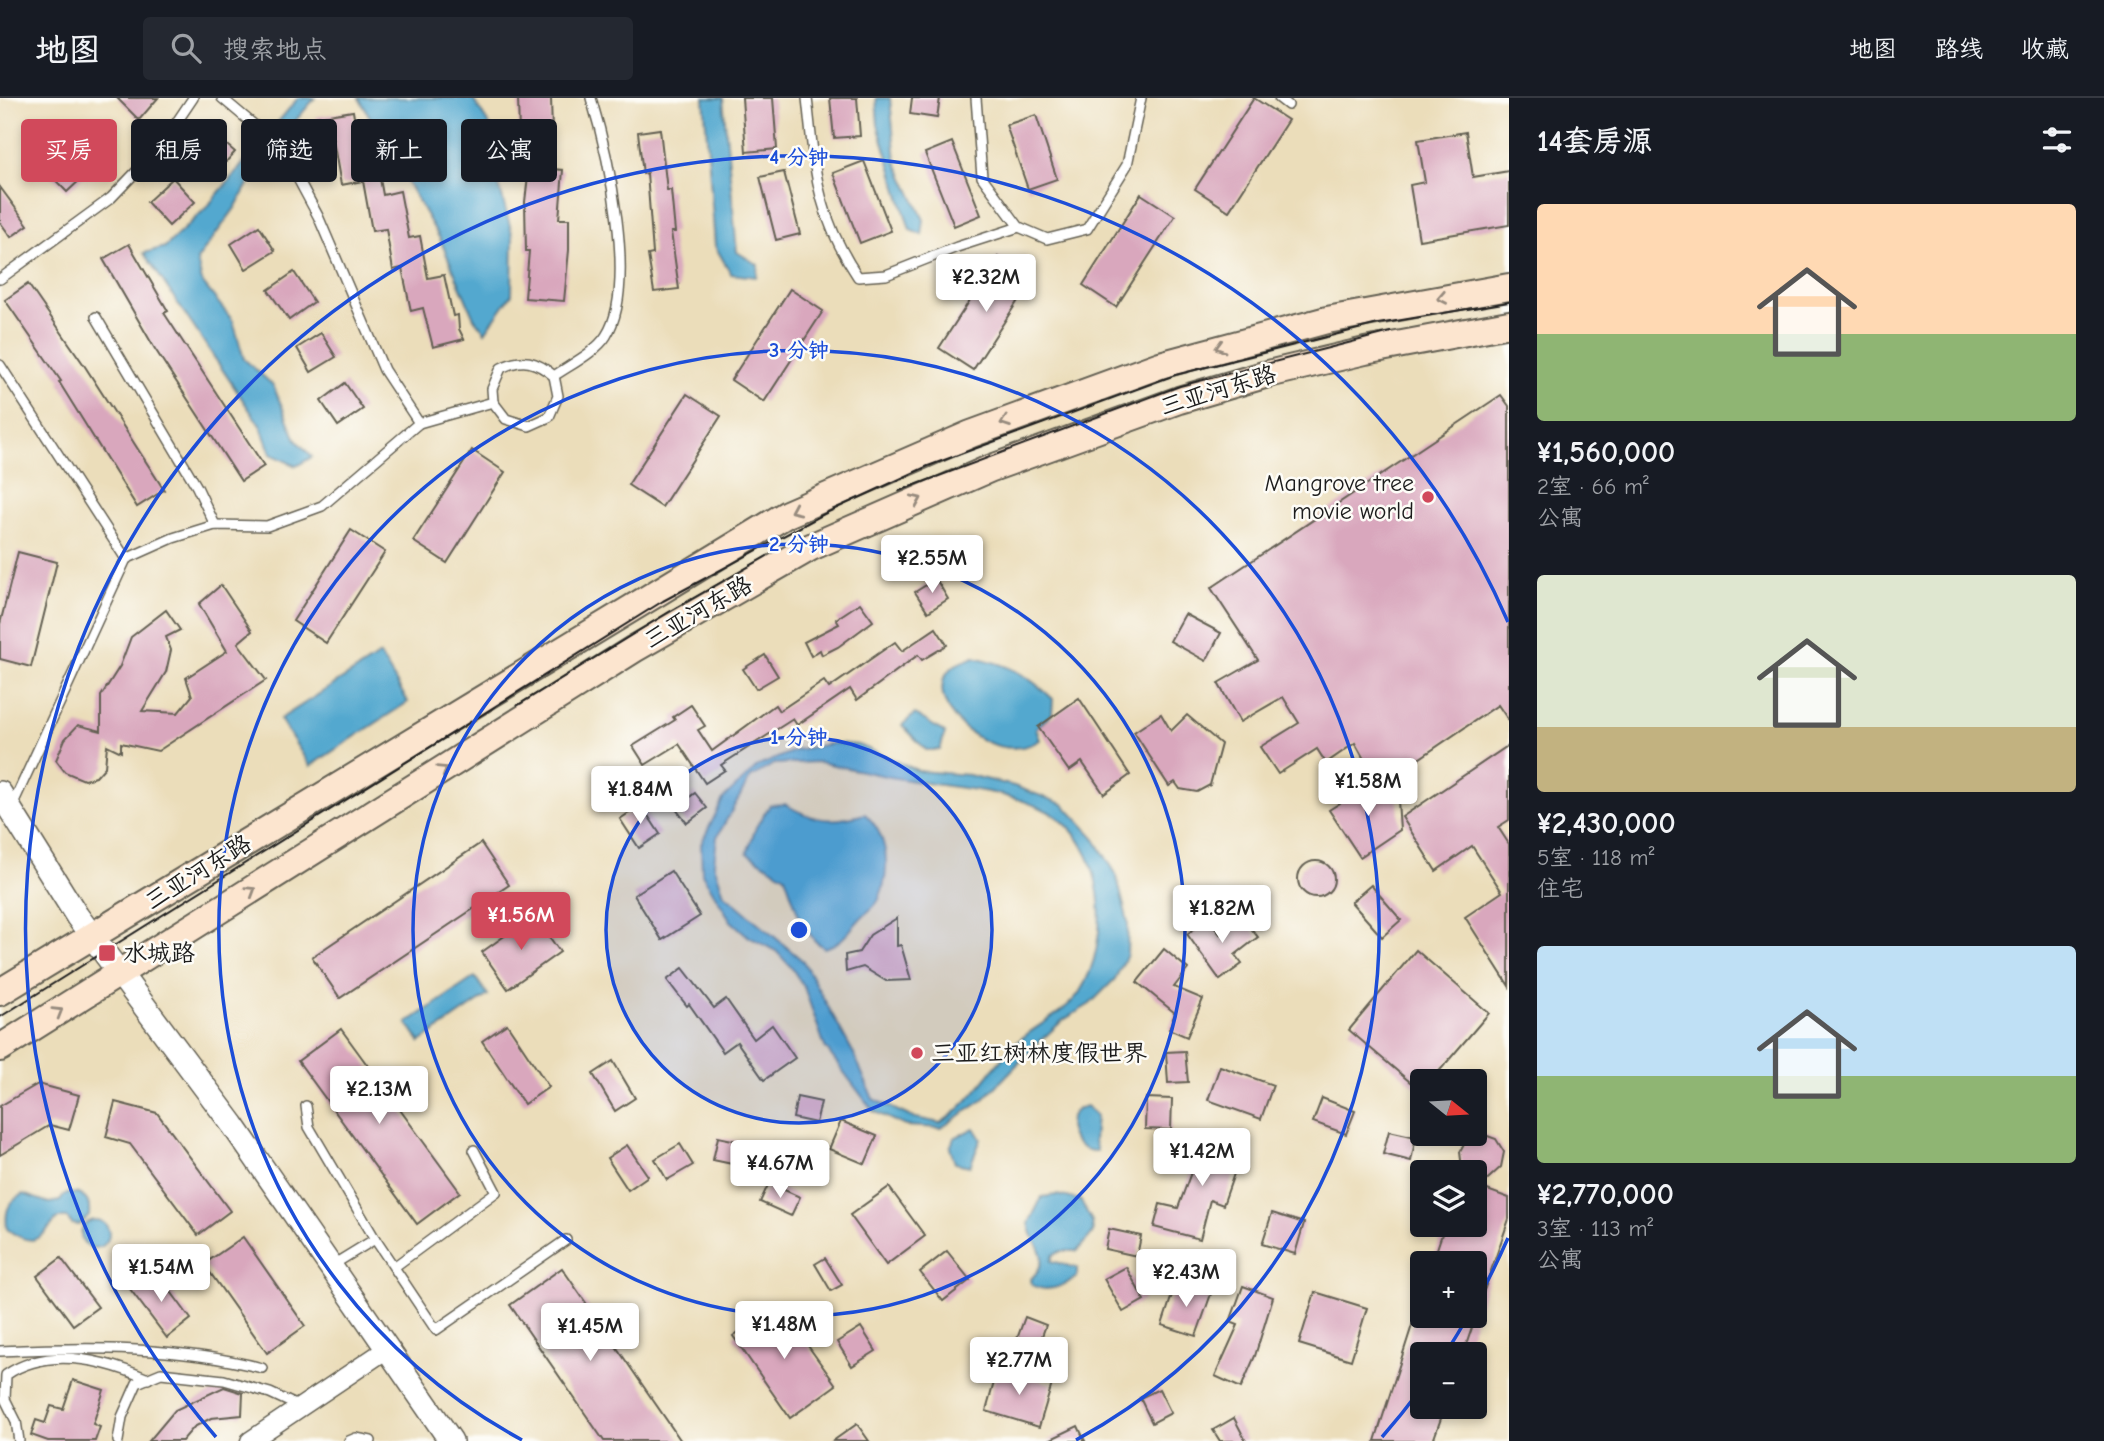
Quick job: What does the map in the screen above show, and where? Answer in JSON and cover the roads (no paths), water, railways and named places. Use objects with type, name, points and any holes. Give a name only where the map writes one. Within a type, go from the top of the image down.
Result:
[{"type":"main road","name":"三亚河东路","points":[[0,992],[787,514],[971,434],[1160,365],[1246,339],[1327,320],[1509,287]]},
{"type":"main road","name":"三亚河东路","points":[[0,1048],[634,649],[811,547],[989,469],[1179,400],[1339,357],[1509,324]]},
{"type":"street","points":[[5,801],[92,937],[205,1085],[451,1441]]},
{"type":"street","points":[[250,1441],[387,1349]]},
{"type":"lane","points":[[0,279],[111,198],[160,147],[193,98]]},
{"type":"lane","points":[[222,98],[260,130],[288,160],[318,216],[384,370],[419,424]]},
{"type":"lane","points":[[555,376],[605,339],[618,314],[620,240],[601,131],[591,98]]},
{"type":"lane","points":[[807,98],[819,198],[839,248],[858,277],[886,275],[957,247],[1019,227]]},
{"type":"lane","points":[[976,98],[982,177],[1019,227],[1047,239],[1087,229],[1127,165],[1141,98]]},
{"type":"lane","points":[[1279,98],[1288,105]]},
{"type":"lane","points":[[96,317],[191,476],[215,525]]},
{"type":"lane","points":[[517,360],[538,363],[555,376],[558,396],[549,417],[539,422],[529,426],[506,419],[493,402],[492,388],[501,368],[517,360]]},
{"type":"lane","points":[[0,365],[126,559]]},
{"type":"lane","points":[[5,801],[126,559],[173,538],[215,525],[267,526],[322,506],[419,424],[493,402]]},
{"type":"lane","points":[[306,1106],[309,1127],[375,1239],[436,1330],[566,1240]]},
{"type":"lane","points":[[394,1267],[496,1192],[474,1150]]},
{"type":"lane","points":[[330,1266],[375,1239]]},
{"type":"lane","points":[[0,1351],[76,1348],[161,1350],[218,1357],[262,1368]]},
{"type":"lane","points":[[19,1441],[16,1421],[5,1399],[6,1376],[21,1365],[60,1358],[73,1359],[112,1364],[148,1379]]},
{"type":"lane","points":[[118,1441],[122,1417],[136,1383],[161,1373],[224,1380],[271,1393],[300,1407]]},
{"type":"lane","points":[[349,1441],[356,1438],[371,1441]]},
{"type":"water","points":[[298,98],[315,98],[297,119],[280,119]]},
{"type":"water","points":[[359,98],[472,98],[486,119],[461,119],[461,182],[498,182],[513,237],[512,294],[485,332],[474,318],[440,239],[407,182],[447,182],[447,119],[371,119]]},
{"type":"water","points":[[704,98],[723,98],[737,252],[758,265],[756,277],[731,274],[715,246]]},
{"type":"water","points":[[876,98],[890,98],[896,161],[924,220],[922,235],[910,230],[878,125]]},
{"type":"water","points":[[241,166],[241,182],[249,182],[235,208],[197,260],[202,282],[233,321],[244,359],[273,385],[296,440],[312,457],[296,466],[271,454],[261,427],[144,253],[165,247],[207,207]]},
{"type":"water","points":[[380,655],[408,702],[310,766],[280,719]]},
{"type":"water","points":[[974,657],[1017,672],[1053,699],[1052,714],[1036,728],[1040,740],[1020,747],[999,746],[980,739],[962,726],[950,711],[943,695],[944,679],[958,663]]},
{"type":"water","points":[[915,714],[945,733],[940,750],[926,750],[902,725]]},
{"type":"water","points":[[835,743],[859,745],[919,771],[969,775],[1014,786],[1063,804],[1093,836],[1116,874],[1128,922],[1127,955],[1115,979],[1090,1004],[1062,1021],[983,1100],[941,1128],[905,1126],[873,1111],[825,1047],[804,987],[791,967],[776,951],[749,937],[731,921],[702,874],[701,844],[723,799],[758,766],[796,750]],"holes":[[[819,762],[907,780],[978,790],[1031,804],[1047,811],[1067,826],[1082,845],[1092,868],[1100,921],[1090,972],[1079,993],[1065,1007],[1013,1046],[961,1107],[940,1123],[911,1117],[873,1099],[854,1054],[803,961],[724,894],[714,864],[717,837],[750,778],[774,764]]]},
{"type":"water","points":[[785,804],[805,814],[824,819],[843,819],[865,814],[879,833],[886,854],[885,877],[878,902],[840,940],[824,948],[814,940],[800,919],[785,876],[747,853],[756,827],[770,805]]},
{"type":"water","points":[[475,977],[488,995],[420,1042],[407,1023]]},
{"type":"water","points":[[1086,1106],[1096,1115],[1094,1141],[1097,1151],[1080,1146],[1070,1132],[1071,1116]]},
{"type":"water","points":[[974,1128],[981,1139],[970,1166],[955,1163],[950,1148],[954,1138]]},
{"type":"water","points":[[76,1193],[86,1199],[89,1208],[89,1216],[79,1225],[72,1224],[67,1218],[58,1218],[41,1236],[30,1240],[7,1229],[8,1208],[23,1194],[49,1203],[60,1201],[65,1194]]},
{"type":"water","points":[[1057,1195],[1080,1200],[1092,1221],[1093,1233],[1077,1251],[1061,1251],[1053,1255],[1051,1261],[1077,1268],[1077,1277],[1061,1286],[1038,1288],[1032,1285],[1031,1279],[1038,1270],[1042,1257],[1029,1223],[1042,1197]]},
{"type":"water","points":[[95,1220],[105,1224],[109,1234],[105,1244],[95,1248],[85,1244],[81,1234],[85,1224]]},
{"type":"tram line","points":[[0,1017],[663,601],[824,514],[928,466],[1175,375],[1378,324],[1509,302]]},
{"type":"tram line","points":[[899,491],[1180,386],[1391,332]]},
{"type":"tram line","points":[[518,705],[669,612],[767,556]]},
{"type":"place","name":"Mangrove tree movie world","points":[[1428,497]]},
{"type":"place","name":"水城路","points":[[107,953]]},
{"type":"place","name":"三亚红树林度假世界","points":[[917,1053]]}]
